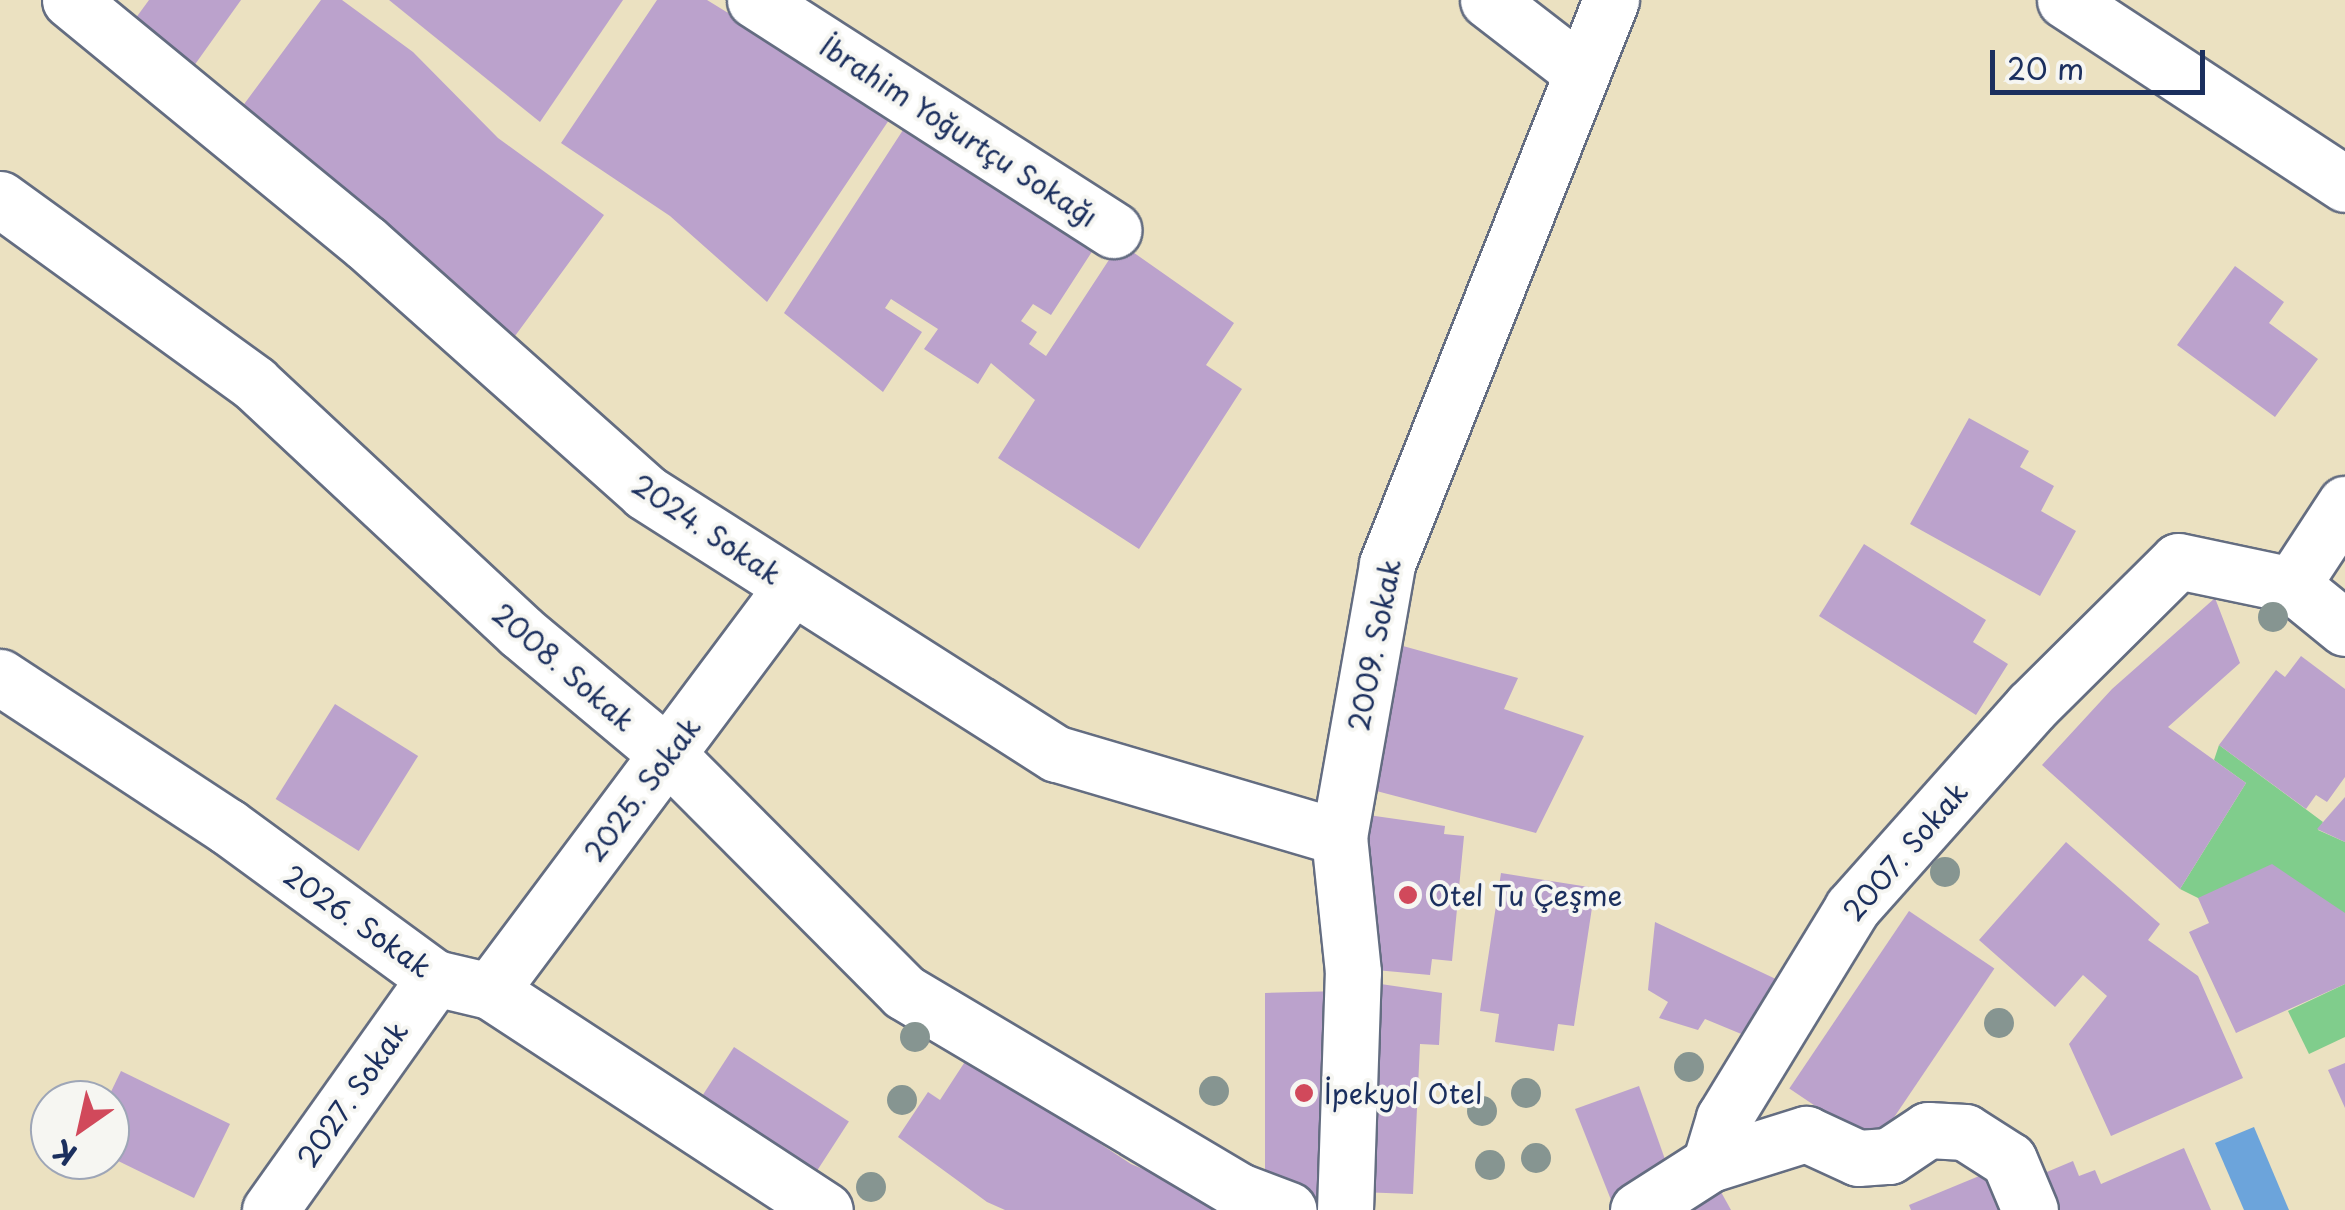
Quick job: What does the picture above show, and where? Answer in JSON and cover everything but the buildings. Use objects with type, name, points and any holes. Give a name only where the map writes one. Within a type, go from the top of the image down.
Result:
[{"type":"street","name":"2024. Sokak","points":[[70,0],[366,243],[645,492],[1057,754],[1338,836]]},
{"type":"street","name":"İbrahim Yoğurtçu Sokağı","points":[[754,0],[1113,230]]},
{"type":"street","points":[[1488,0],[1580,72]]},
{"type":"street","name":"2009. Sokak","points":[[1345,1210],[1353,972],[1338,836],[1387,564],[1610,0]]},
{"type":"street","points":[[2064,0],[2345,184]]},
{"type":"street","name":"2008. Sokak","points":[[0,199],[254,383],[521,632],[668,755],[904,992],[1239,1191],[1289,1210]]},
{"type":"street","points":[[2345,504],[2292,585],[2345,628]]},
{"type":"street","name":"2007. Sokak","points":[[1710,1164],[1724,1118],[1852,908],[2031,708],[2178,562],[2292,585]]},
{"type":"street","name":"2025. Sokak","points":[[490,991],[792,587]]},
{"type":"street","name":"2026. Sokak","points":[[0,677],[227,826],[434,978],[490,991],[825,1210]]},
{"type":"street","name":"2027. Sokak","points":[[270,1210],[434,978]]},
{"type":"street","points":[[1638,1210],[1710,1164],[1806,1134],[1858,1158],[1889,1156],[1928,1130],[1965,1132],[2009,1160],[2030,1210]]},
{"type":"green space","points":[[2219,745],[2323,822],[2318,830],[2345,842],[2345,913],[2198,898],[2180,889],[2246,783],[2214,760]]},
{"type":"green space","points":[[2345,984],[2345,1037],[2309,1054],[2288,1011]]},
{"type":"water","points":[[2254,1127],[2289,1210],[2244,1210],[2215,1143]]},
{"type":"place","name":"Otel Tu Çeşme","points":[[1408,895]]},
{"type":"place","name":"İpekyol Otel","points":[[1304,1093]]}]
